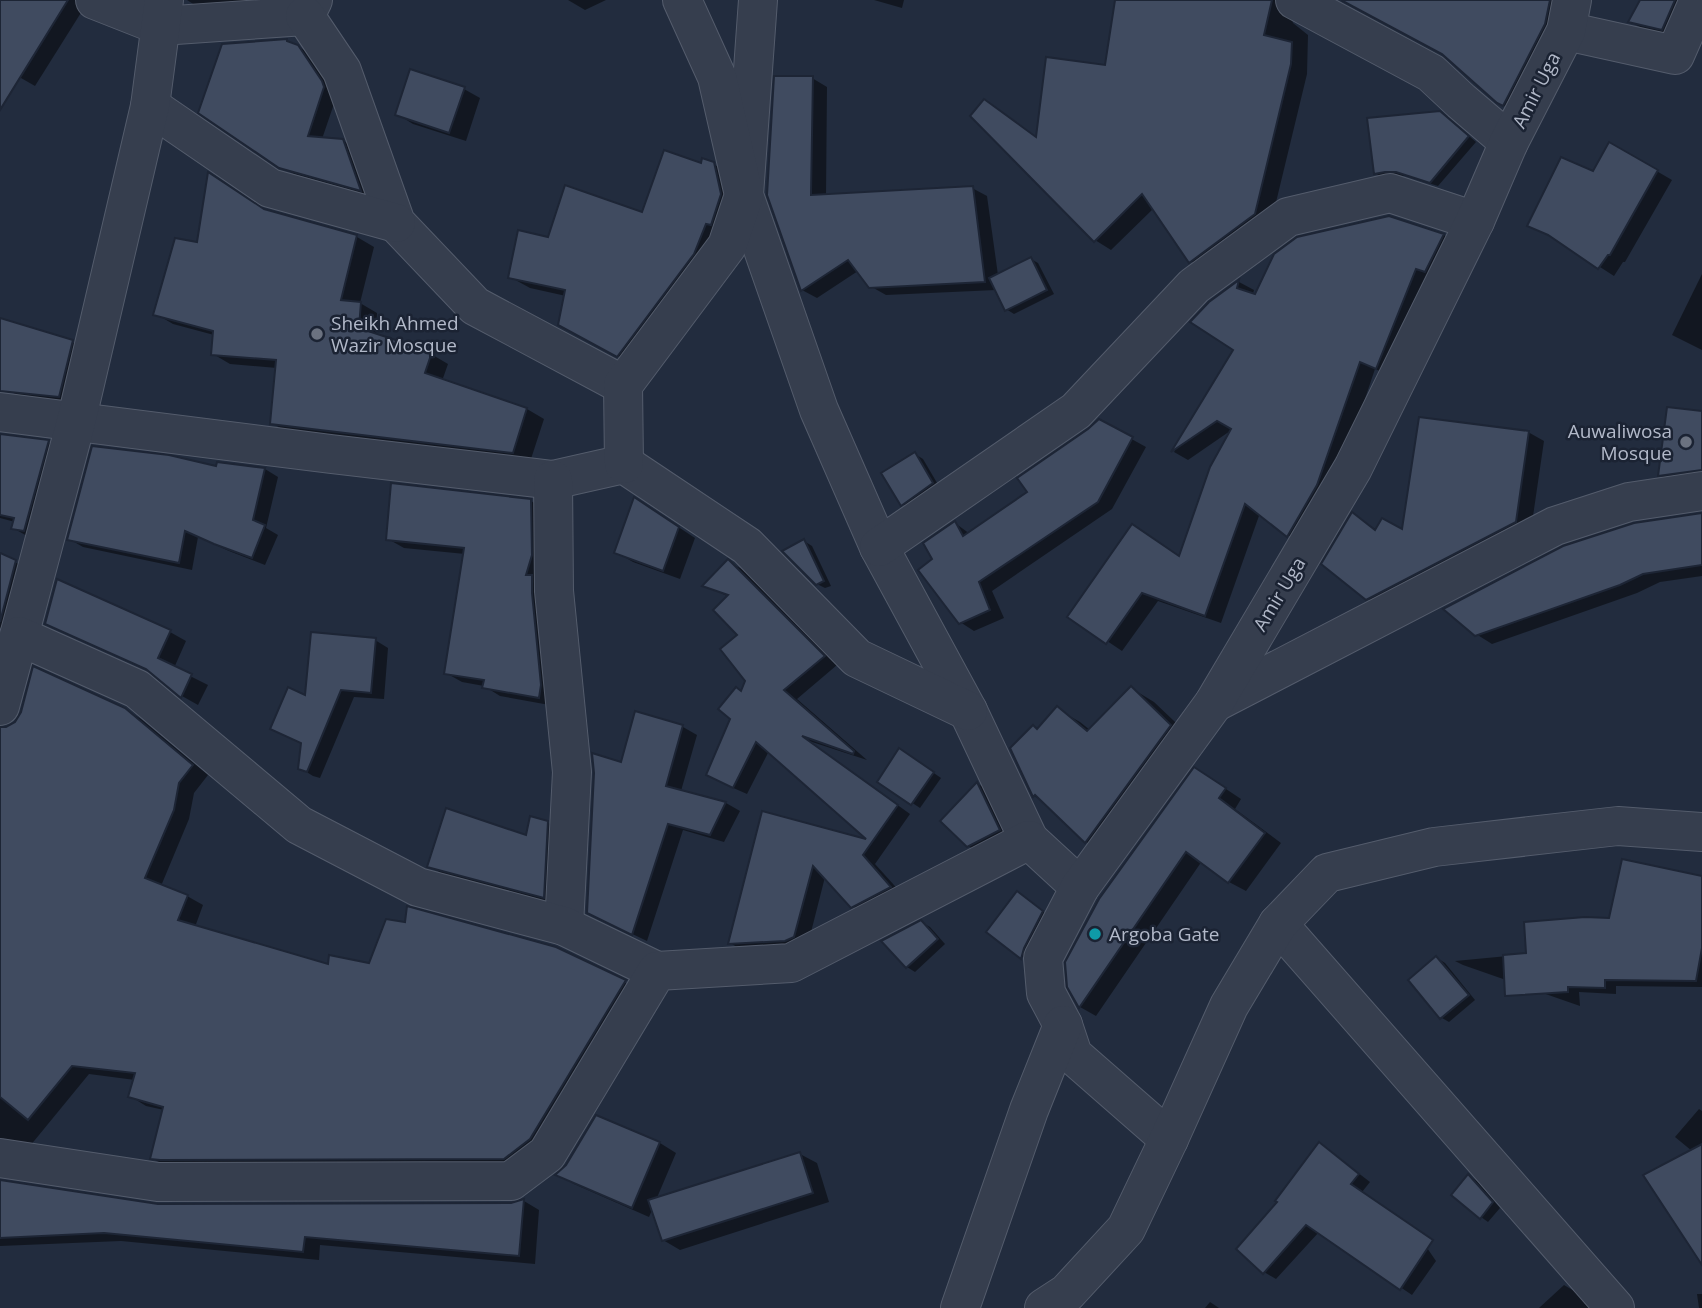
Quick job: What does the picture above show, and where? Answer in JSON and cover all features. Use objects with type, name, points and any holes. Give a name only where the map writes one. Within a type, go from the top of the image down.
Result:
[{"type":"street","points":[[95,0],[163,13],[309,8],[342,71],[396,223],[475,306],[623,385]]},
{"type":"street","points":[[682,0],[717,77],[744,195],[818,410],[879,547],[968,711],[1029,840],[1080,887]]},
{"type":"street","points":[[624,464],[623,385],[727,246],[744,195],[758,0]]},
{"type":"street","points":[[1295,0],[1431,73],[1509,142]]},
{"type":"street","points":[[1569,16],[1688,63],[1699,0]]},
{"type":"street","points":[[0,706],[76,422],[150,106],[163,13]]},
{"type":"street","name":"Amir Uga","points":[[1169,1139],[1073,1055],[1063,1026],[1046,993],[1043,958],[1080,887],[1214,704],[1353,468],[1475,220],[1569,16]]},
{"type":"street","points":[[150,106],[270,188],[396,223]]},
{"type":"street","points":[[879,547],[1076,411],[1194,286],[1288,217],[1390,193],[1475,220]]},
{"type":"street","points":[[0,412],[553,480],[624,464],[747,546],[857,658],[968,711]]},
{"type":"street","points":[[553,480],[554,591],[572,772],[564,926]]},
{"type":"street","points":[[1214,704],[1555,526],[1629,502],[1702,491]]},
{"type":"street","points":[[19,636],[137,689],[299,825],[418,887],[564,926],[657,971],[791,963],[1029,840]]},
{"type":"street","points":[[1044,1308],[1067,1293],[1126,1229],[1229,1006],[1278,924],[1327,873],[1434,847],[1618,826],[1702,832]]},
{"type":"street","points":[[1278,924],[1615,1308]]},
{"type":"street","points":[[0,1158],[158,1182],[511,1181],[547,1154],[657,971]]},
{"type":"street","points":[[960,1308],[1029,1110],[1063,1026]]},
{"type":"building","points":[[0,0],[68,0],[0,110]]},
{"type":"building","points":[[1115,0],[1272,0],[1264,35],[1292,42],[1291,64],[1255,214],[1189,263],[1142,194],[1094,242],[970,116],[984,99],[1036,137],[1046,57],[1105,65]]},
{"type":"building","points":[[1341,0],[1550,0],[1545,24],[1503,106],[1442,54]]},
{"type":"building","points":[[1640,0],[1675,0],[1662,30],[1628,22]]},
{"type":"building","points":[[287,39],[298,45],[324,87],[308,136],[343,139],[361,191],[279,168],[198,113],[222,44]]},
{"type":"building","points":[[410,69],[465,87],[449,133],[395,115]]},
{"type":"building","points":[[774,76],[813,76],[811,195],[973,186],[985,282],[869,288],[848,260],[801,291],[767,195]]},
{"type":"building","points":[[1440,111],[1469,136],[1430,183],[1396,172],[1374,174],[1367,118]]},
{"type":"building","points":[[1609,142],[1658,170],[1610,255],[1598,269],[1548,235],[1527,226],[1561,157],[1593,171]]},
{"type":"building","points":[[664,150],[701,163],[702,158],[714,162],[721,194],[711,225],[706,224],[694,254],[617,357],[558,325],[565,290],[508,278],[518,230],[548,237],[565,185],[642,212]]},
{"type":"building","points":[[208,172],[264,209],[357,235],[341,300],[361,302],[359,328],[432,352],[425,373],[527,408],[513,453],[270,424],[276,360],[211,355],[213,331],[153,315],[175,238],[197,242]]},
{"type":"building","points":[[1389,216],[1444,234],[1425,272],[1416,269],[1376,369],[1360,362],[1317,485],[1287,537],[1245,504],[1205,616],[1142,593],[1106,644],[1067,617],[1132,524],[1179,556],[1210,467],[1231,429],[1217,421],[1171,452],[1233,350],[1190,322],[1209,302],[1239,280],[1237,288],[1255,294],[1274,254],[1297,237]]},
{"type":"building","points":[[1031,257],[1047,290],[1005,311],[989,278]]},
{"type":"building","points":[[0,318],[73,340],[59,397],[0,391]]},
{"type":"building","points":[[1667,407],[1702,411],[1702,470],[1658,476]]},
{"type":"building","points":[[1419,417],[1529,431],[1516,522],[1366,600],[1321,564],[1352,512],[1375,530],[1382,518],[1402,529]]},
{"type":"building","points":[[1099,419],[1133,437],[1098,502],[979,582],[990,610],[959,624],[918,570],[932,559],[923,543],[955,521],[963,536],[1027,492],[1017,478]]},
{"type":"building","points":[[0,434],[49,440],[24,531],[11,529],[14,518],[0,515]]},
{"type":"building","points":[[92,446],[169,455],[216,466],[217,462],[265,468],[253,520],[265,525],[252,558],[185,531],[179,563],[67,540]]},
{"type":"building","points":[[915,452],[933,483],[901,506],[881,473]]},
{"type":"building","points":[[391,483],[531,499],[532,555],[526,575],[532,575],[541,685],[539,698],[482,688],[484,680],[444,674],[464,548],[386,540]]},
{"type":"building","points":[[634,497],[679,527],[663,571],[614,553]]},
{"type":"building","points":[[1702,513],[1702,565],[1643,574],[1620,585],[1475,636],[1443,609],[1563,546],[1634,523]]},
{"type":"building","points":[[804,539],[824,581],[816,585],[782,551]]},
{"type":"building","points":[[0,553],[16,560],[0,622]]},
{"type":"building","points":[[728,559],[825,656],[784,690],[854,751],[853,754],[802,736],[898,805],[863,855],[891,887],[851,908],[813,866],[794,937],[785,941],[728,944],[762,811],[866,839],[756,742],[733,788],[706,775],[730,719],[718,709],[736,687],[741,691],[745,681],[720,649],[737,635],[713,610],[728,595],[702,586]]},
{"type":"building","points":[[57,579],[171,630],[158,658],[192,674],[181,698],[146,669],[45,624]]},
{"type":"building","points":[[311,632],[376,638],[371,693],[341,690],[307,772],[298,769],[301,743],[270,729],[288,687],[305,695]]},
{"type":"building","points":[[33,666],[125,708],[193,765],[179,783],[174,810],[145,878],[188,895],[178,920],[328,964],[329,955],[369,963],[386,919],[405,922],[407,906],[556,947],[626,980],[530,1139],[504,1159],[160,1160],[150,1159],[163,1107],[128,1097],[135,1073],[72,1066],[28,1120],[0,1097],[0,727],[15,722],[21,712]]},
{"type":"building","points":[[1131,686],[1171,725],[1085,843],[1035,795],[1033,797],[1010,748],[1033,725],[1037,729],[1057,706],[1087,731]]},
{"type":"building","points":[[635,711],[683,725],[666,786],[726,802],[710,835],[668,824],[632,935],[587,913],[594,773],[592,753],[621,762]]},
{"type":"building","points":[[899,748],[934,772],[911,805],[877,782]]},
{"type":"building","points":[[1194,767],[1226,788],[1219,798],[1265,833],[1228,883],[1186,852],[1079,1008],[1067,987],[1065,962],[1099,899]]},
{"type":"building","points":[[977,782],[1000,830],[967,847],[940,821]]},
{"type":"building","points":[[446,808],[526,835],[530,816],[548,821],[544,898],[427,867]]},
{"type":"building","points":[[1622,859],[1702,876],[1702,948],[1696,981],[1605,980],[1605,988],[1568,987],[1568,992],[1505,996],[1503,955],[1526,953],[1524,922],[1585,917],[1609,918]]},
{"type":"building","points":[[1017,891],[1043,911],[1021,959],[986,932]]},
{"type":"building","points":[[921,920],[938,939],[906,968],[881,941]]},
{"type":"building","points":[[1436,956],[1469,995],[1440,1019],[1408,980]]},
{"type":"building","points":[[596,1115],[660,1142],[632,1208],[555,1175],[566,1165]]},
{"type":"building","points":[[1319,1142],[1359,1174],[1351,1184],[1433,1240],[1400,1290],[1306,1225],[1263,1274],[1236,1249],[1277,1202],[1275,1201]]},
{"type":"building","points":[[1702,1144],[1702,1265],[1643,1175]]},
{"type":"building","points":[[800,1152],[813,1193],[662,1241],[648,1200]]},
{"type":"building","points":[[1468,1174],[1493,1202],[1480,1219],[1451,1195]]},
{"type":"building","points":[[0,1180],[158,1204],[511,1203],[524,1199],[519,1256],[305,1237],[303,1252],[104,1233],[0,1238]]},
{"type":"place","name":"Sheikh Ahmed Wazir Mosque","points":[[317,334]]},
{"type":"place","name":"Auwaliwosa Mosque","points":[[1686,442]]},
{"type":"place","name":"Argoba Gate","points":[[1095,934]]}]
